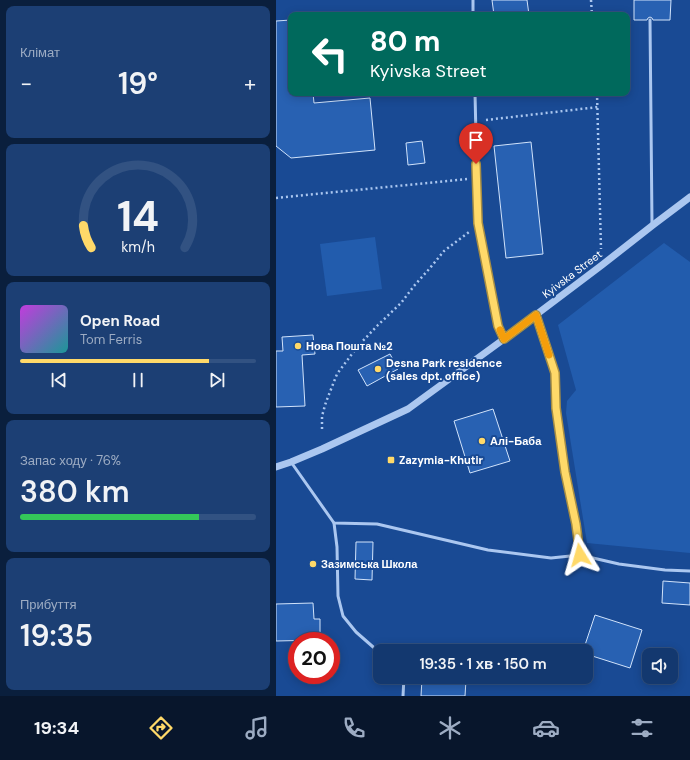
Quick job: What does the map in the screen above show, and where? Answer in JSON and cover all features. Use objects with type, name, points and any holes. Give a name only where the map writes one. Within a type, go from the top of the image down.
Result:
[{"type":"street","name":"Kyivska Street","points":[[276,467],[291,462],[408,409],[536,315],[690,197]]},
{"type":"lane","points":[[473,0],[473,12]]},
{"type":"lane","points":[[650,20],[652,225]]},
{"type":"lane","points":[[475,96],[478,223],[498,326],[504,339]]},
{"type":"lane","points":[[536,315],[555,373],[556,408],[564,465],[576,524],[580,555]]},
{"type":"lane","points":[[291,462],[334,523],[337,547],[338,596],[343,616],[356,632],[373,647]]},
{"type":"lane","points":[[334,523],[377,524],[488,550],[550,558],[580,555],[619,564],[666,570],[690,571]]},
{"type":"lane","points":[[403,696],[404,684]]},
{"type":"path","points":[[591,0],[592,12]]},
{"type":"path","points":[[597,96],[602,265]]},
{"type":"path","points":[[475,121],[598,107]]},
{"type":"path","points":[[276,198],[476,178]]},
{"type":"path","points":[[322,429],[322,416],[337,374],[358,346],[401,303],[444,251],[478,223]]},
{"type":"shaded area","points":[[375,237],[382,289],[327,296],[320,244]]},
{"type":"shaded area","points":[[664,243],[690,262],[690,553],[587,543],[566,413],[567,401],[576,390],[558,325]]},
{"type":"building","points":[[492,0],[527,0],[529,12],[494,12]]},
{"type":"building","points":[[634,0],[671,0],[670,20],[653,20],[650,17],[647,20],[634,20]]},
{"type":"building","points":[[288,20],[288,96],[313,96],[314,103],[370,98],[375,150],[291,158],[276,146],[276,21]]},
{"type":"building","points":[[422,141],[425,163],[408,165],[406,143]]},
{"type":"building","points":[[531,142],[543,254],[506,258],[494,146]]},
{"type":"building","points":[[313,335],[315,354],[302,355],[305,406],[276,407],[276,351],[283,351],[282,337]]},
{"type":"building","name":"Desna Park residence (sales dpt. office)","points":[[390,354],[398,369],[367,386],[358,370]]},
{"type":"building","name":"Алі-Баба","points":[[493,409],[510,461],[470,473],[454,421]]},
{"type":"building","points":[[356,542],[373,542],[372,580],[355,579]]},
{"type":"building","points":[[663,581],[690,583],[690,605],[662,603]]},
{"type":"building","points":[[313,603],[314,619],[320,619],[320,632],[288,632],[288,641],[276,641],[276,604]]},
{"type":"building","points":[[595,615],[642,630],[630,668],[593,656],[593,644],[585,644]]},
{"type":"building","points":[[422,684],[466,684],[465,696],[421,696]]},
{"type":"slow traffic","points":[[500,330],[504,339],[536,315],[549,355]]},
{"type":"place","name":"Нова Пошта №2","points":[[298,346]]},
{"type":"place","name":"Desna Park residence (sales dpt. office)","points":[[378,369]]},
{"type":"place","name":"Алі-Баба","points":[[482,441]]},
{"type":"place","name":"Zazymia-Khutir","points":[[391,460]]},
{"type":"place","name":"Зазимська Школа","points":[[313,564]]},
{"type":"route","points":[[476,164],[478,223],[498,326],[504,339],[536,315],[555,373],[556,408],[565,472],[576,524],[580,555]]}]
